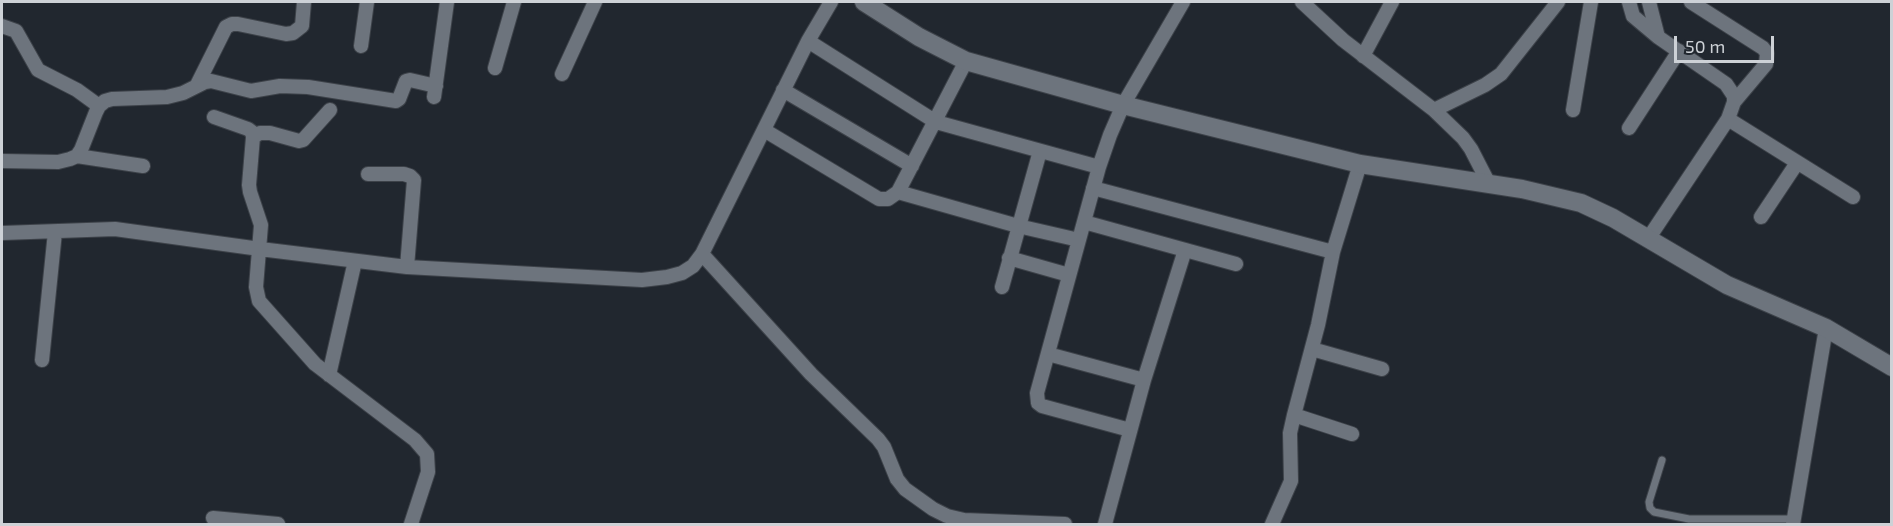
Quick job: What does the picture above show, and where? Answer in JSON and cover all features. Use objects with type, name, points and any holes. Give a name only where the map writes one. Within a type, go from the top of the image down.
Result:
[{"type":"street","points":[[197,85],[226,27],[238,24],[286,34],[293,33],[302,26],[304,2]]},
{"type":"street","points":[[361,46],[367,2]]},
{"type":"street","points":[[77,156],[99,106],[112,99],[177,95],[211,81],[251,91],[280,86],[308,87],[396,101],[406,81],[410,80],[435,92],[447,2]]},
{"type":"street","points":[[495,68],[514,2]]},
{"type":"street","points":[[562,74],[596,2]]},
{"type":"street","points":[[2,233],[93,229],[132,230],[407,267],[642,280],[682,273],[693,266],[702,254],[808,41],[831,2]]},
{"type":"street","points":[[864,2],[920,37],[966,61],[1123,105],[1360,164],[1521,189],[1581,203],[1727,285],[1826,328],[1892,367]]},
{"type":"street","points":[[1130,429],[1038,403],[1036,393],[1099,167],[1114,123],[1183,2]]},
{"type":"street","points":[[1302,2],[1328,28],[1434,110],[1463,138],[1489,184]]},
{"type":"street","points":[[1363,56],[1392,2]]},
{"type":"street","points":[[1434,110],[1485,85],[1501,74],[1558,2]]},
{"type":"street","points":[[1573,111],[1591,2]]},
{"type":"street","points":[[1629,2],[1634,16],[1658,36],[1726,84],[1734,96],[1728,119],[1648,239]]},
{"type":"street","points":[[1649,2],[1658,36]]},
{"type":"street","points":[[1691,2],[1763,48],[1767,53],[1766,64],[1734,102]]},
{"type":"street","points":[[2,26],[16,31],[38,70],[77,90],[99,106]]},
{"type":"street","points":[[808,41],[936,122],[1099,167]]},
{"type":"street","points":[[1629,128],[1679,51]]},
{"type":"street","points":[[764,130],[879,199],[888,200],[898,192],[966,61]]},
{"type":"street","points":[[783,90],[912,166]]},
{"type":"street","points":[[253,137],[260,133],[270,133],[299,141],[303,140],[330,110]]},
{"type":"street","points":[[214,117],[252,132],[250,192],[260,219],[256,287],[259,301],[304,353],[329,375],[415,440],[427,454],[428,472],[411,525]]},
{"type":"street","points":[[1728,119],[1853,196]]},
{"type":"street","points":[[1002,287],[1040,151]]},
{"type":"street","points":[[2,161],[58,162],[77,156],[143,166]]},
{"type":"street","points":[[1761,217],[1797,163]]},
{"type":"street","points":[[1272,525],[1291,481],[1290,433],[1334,252],[1360,164]]},
{"type":"street","points":[[368,174],[404,174],[414,180],[407,267]]},
{"type":"street","points":[[1093,188],[1334,252]]},
{"type":"street","points":[[898,192],[1018,226],[1079,240]]},
{"type":"street","points":[[1084,222],[1236,264]]},
{"type":"street","points":[[42,360],[55,232]]},
{"type":"street","points":[[1105,525],[1144,380],[1185,250]]},
{"type":"street","points":[[702,254],[811,374],[878,439],[884,447],[897,480],[905,489],[933,509],[947,516],[964,520],[1065,525]]},
{"type":"street","points":[[1009,258],[1069,275]]},
{"type":"street","points":[[329,375],[355,261]]},
{"type":"street","points":[[1793,522],[1826,328]]},
{"type":"street","points":[[1312,349],[1382,369]]},
{"type":"street","points":[[1048,354],[1144,380]]},
{"type":"street","points":[[1294,415],[1352,434]]},
{"type":"street","points":[[213,518],[278,525]]},
{"type":"lane","points":[[1662,460],[1648,502],[1654,512],[1689,519],[1793,522]]}]
